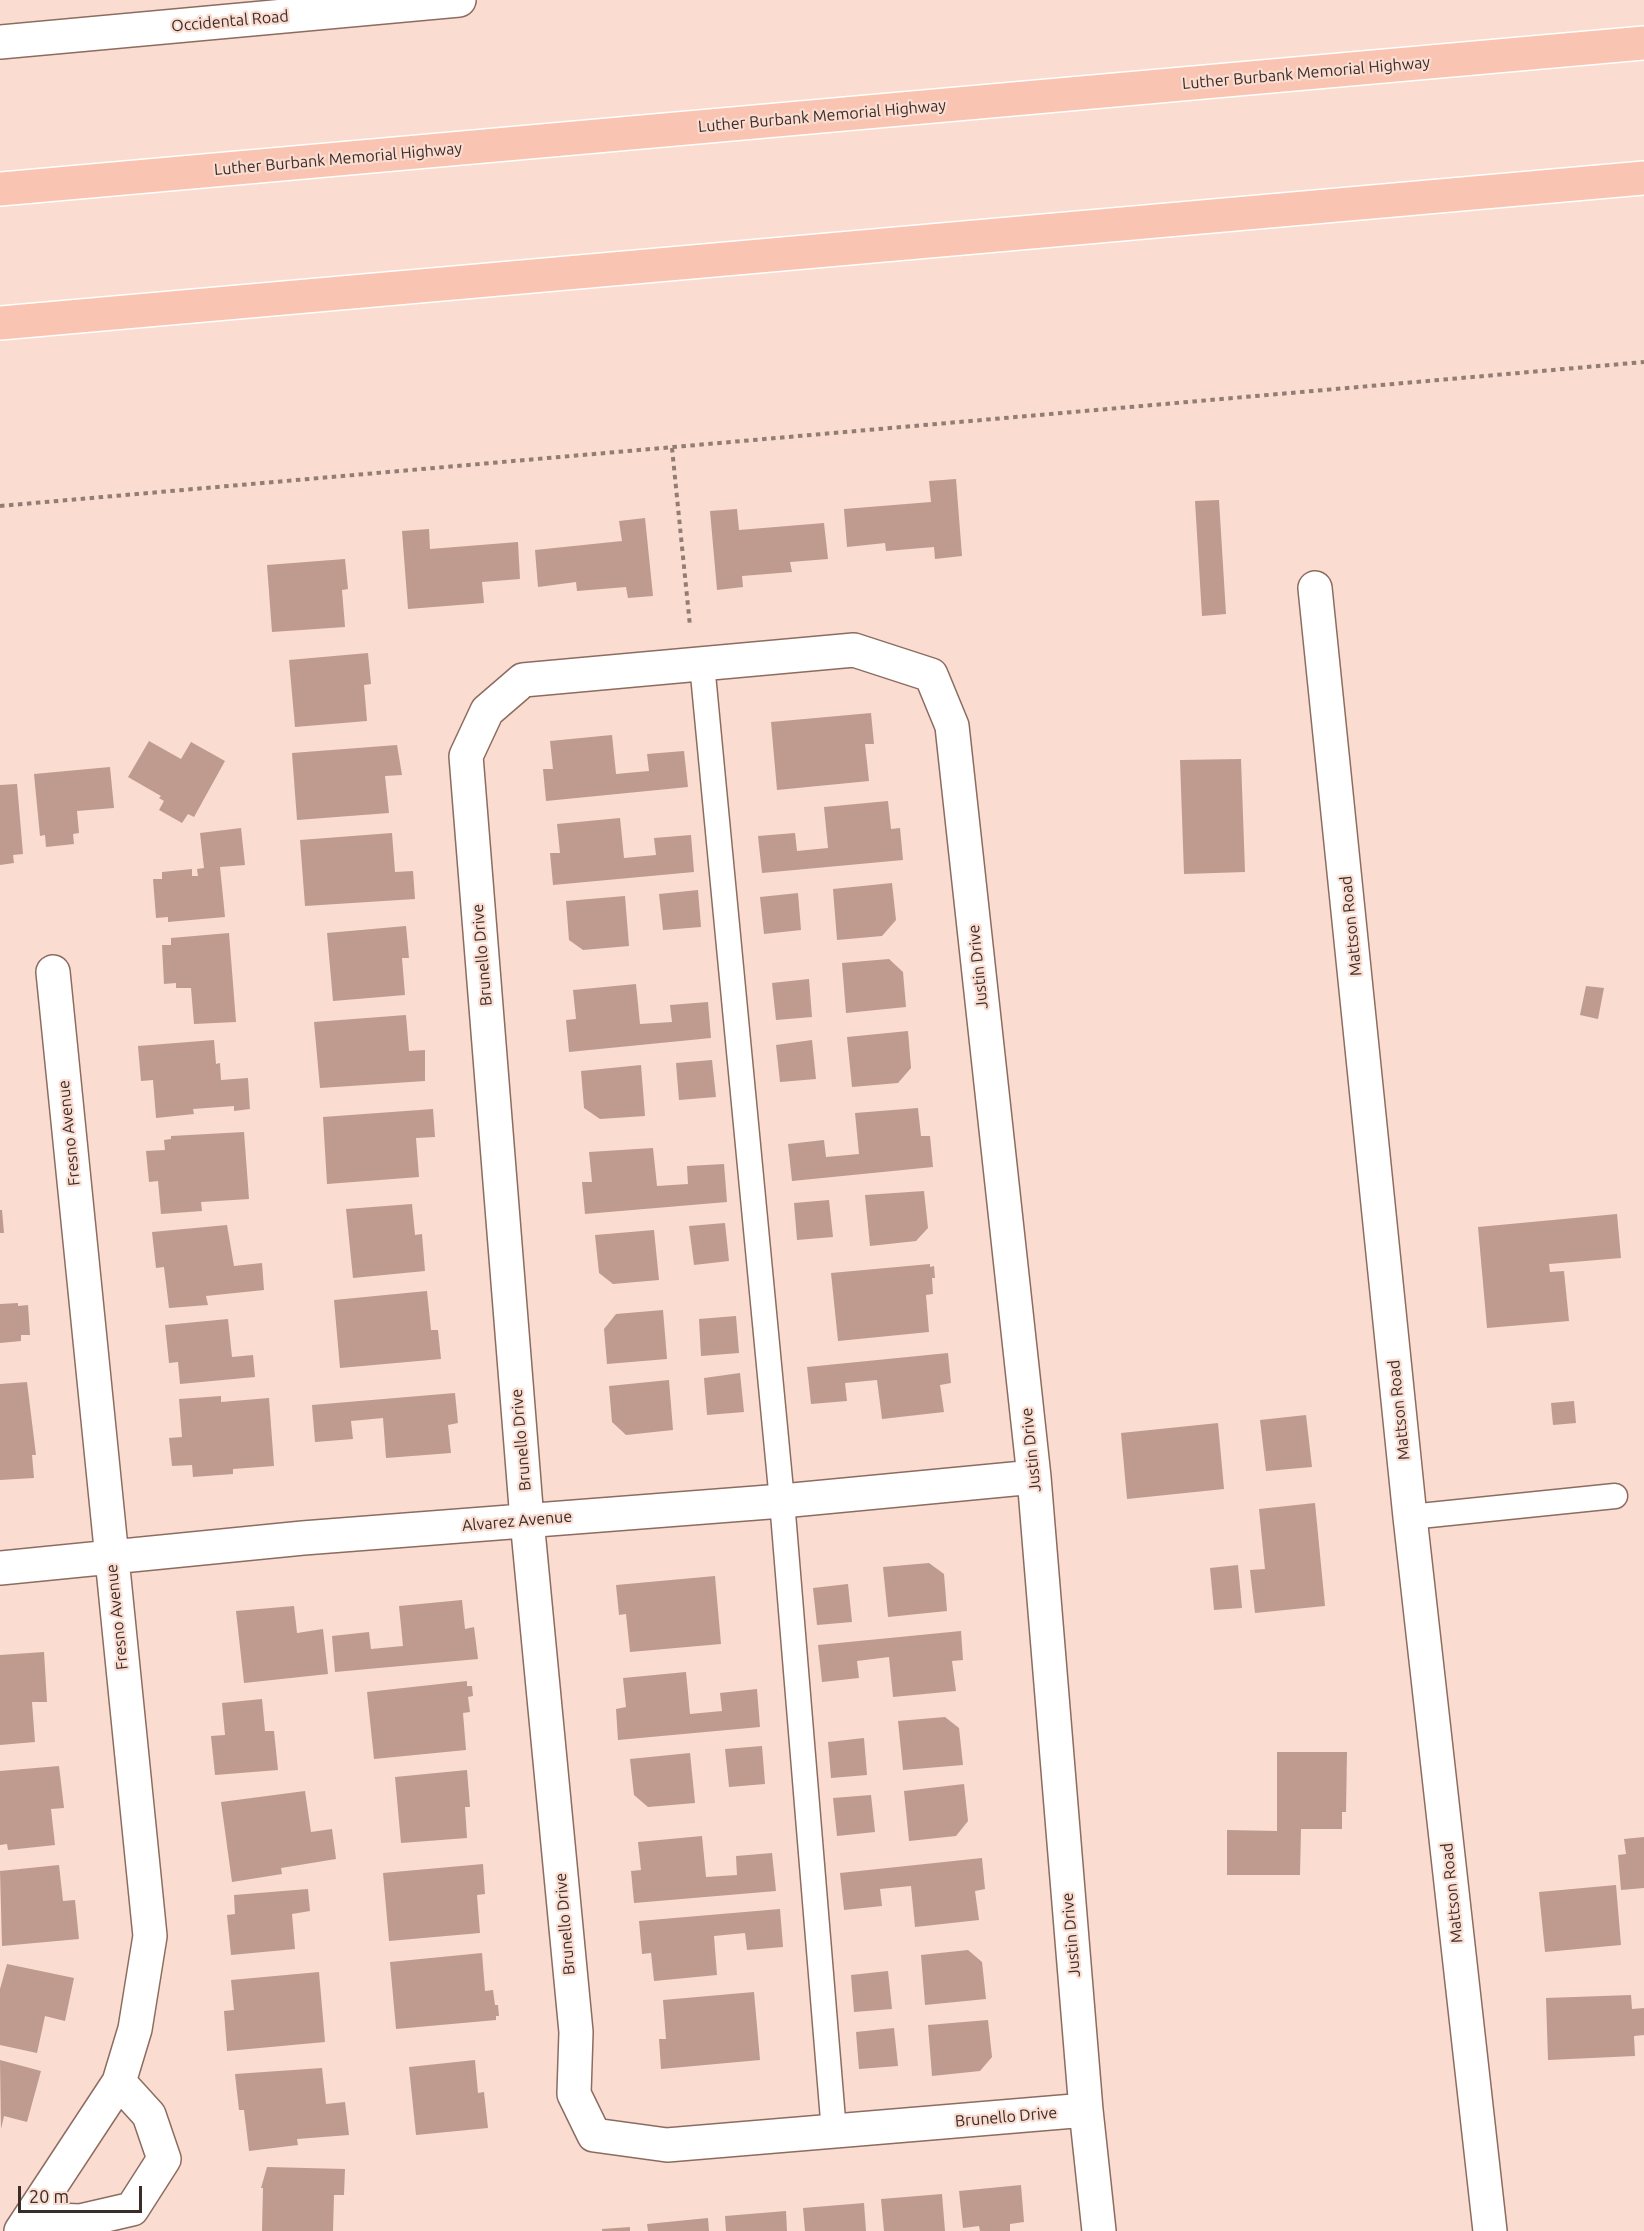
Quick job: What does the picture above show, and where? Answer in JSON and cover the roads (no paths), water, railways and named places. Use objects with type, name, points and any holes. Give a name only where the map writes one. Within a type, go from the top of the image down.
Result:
[{"type":"highway","name":"Luther Burbank Memorial Highway","points":[[0,189],[1644,44]]},
{"type":"highway","points":[[0,323],[1644,178]]},
{"type":"street","name":"Occidental Road","points":[[0,42],[459,0]]},
{"type":"street","name":"Mattson Road","points":[[1315,588],[1410,1517],[1490,2231]]},
{"type":"street","name":"Brunello Drive","points":[[931,675],[855,650],[523,680],[487,711],[466,756],[528,1520],[576,2032],[574,2094],[594,2135],[668,2145],[1086,2110]]},
{"type":"street","name":"Justin Drive","points":[[931,675],[952,726],[1034,1477],[1086,2110],[1099,2231]]},
{"type":"street","name":"Fresno Avenue","points":[[26,2225],[119,2082],[135,2029],[150,1936],[53,972]]},
{"type":"street","name":"Alvarez Avenue","points":[[0,1568],[111,1556],[528,1520],[782,1501],[1034,1477]]},
{"type":"street","points":[[26,2225],[80,2221],[132,2209],[164,2159],[148,2115],[119,2082]]},
{"type":"lane","points":[[698,664],[782,1501],[834,2132]]},
{"type":"lane","points":[[1410,1517],[1615,1496]]}]
